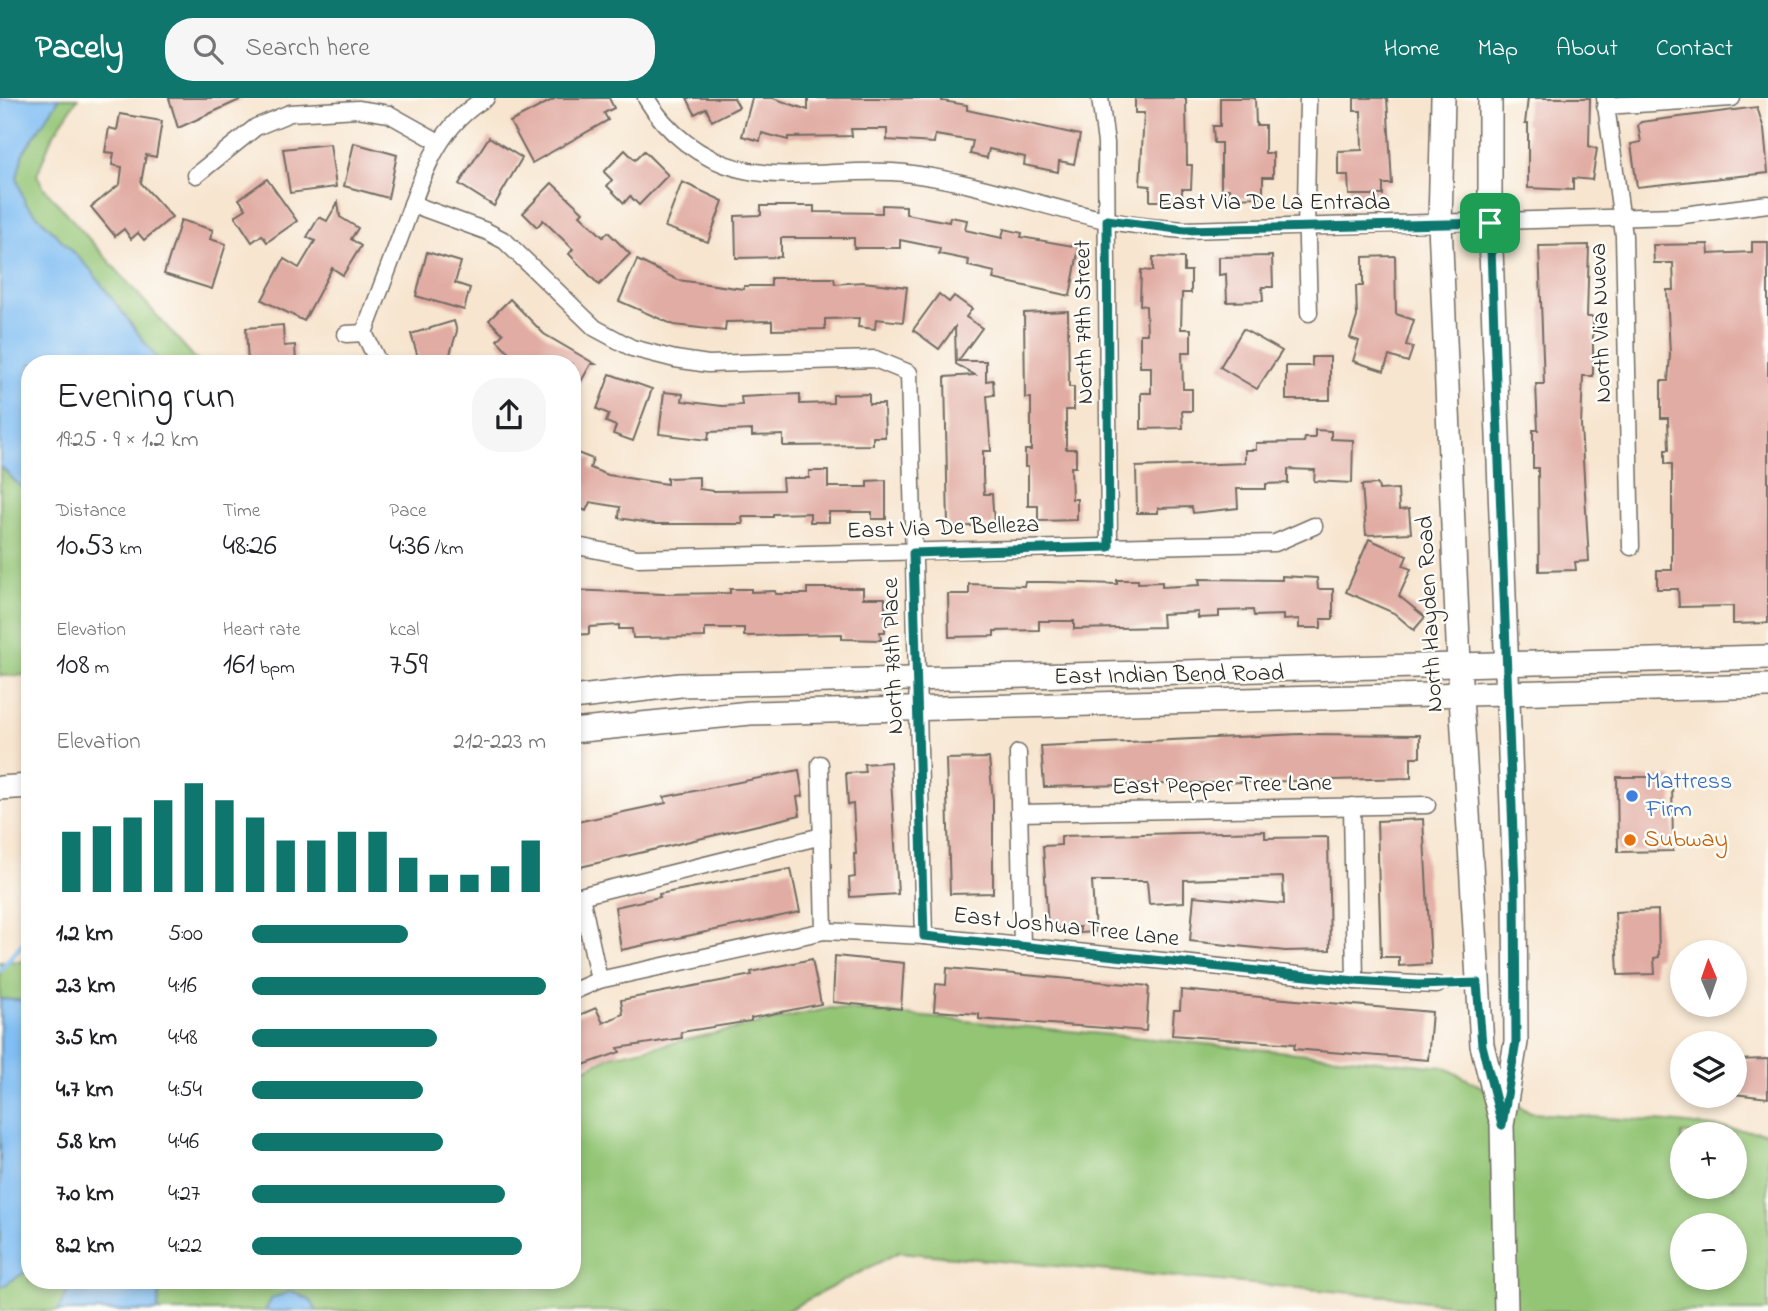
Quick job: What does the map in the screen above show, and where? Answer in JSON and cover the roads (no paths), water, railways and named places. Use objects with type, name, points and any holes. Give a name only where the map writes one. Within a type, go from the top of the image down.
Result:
[{"type":"main road","name":"North Hayden Road","points":[[1443,98],[1440,224],[1460,695],[1482,1045],[1502,1125]]},
{"type":"main road","name":"North Hayden Road","points":[[1490,98],[1490,223],[1509,693],[1516,1042],[1502,1125],[1506,1306]]},
{"type":"main road","name":"East Indian Bend Road","points":[[581,697],[680,685],[917,677],[1768,657]]},
{"type":"main road","name":"East Indian Bend Road","points":[[581,731],[750,713],[1768,686]]},
{"type":"main road","points":[[0,788],[21,787]]},
{"type":"street","points":[[375,355],[364,333],[422,173],[439,142],[458,118],[486,98]]},
{"type":"street","name":"East Via De La Entrada","points":[[646,98],[658,119],[684,142],[713,160],[742,170],[773,173],[878,171],[928,176],[1107,220],[1185,230],[1676,216],[1768,204]]},
{"type":"street","name":"North 79th Street","points":[[1100,98],[1106,143],[1109,547]]},
{"type":"street","points":[[1605,102],[1732,98]]},
{"type":"street","points":[[1308,99],[1306,228],[1309,313]]},
{"type":"street","name":"North Via Nueva","points":[[1605,102],[1624,236],[1631,547]]},
{"type":"street","points":[[196,174],[256,127],[290,113],[358,109],[388,114],[439,142]]},
{"type":"street","name":"North 78th Place","points":[[412,204],[486,230],[505,241],[570,307],[595,328],[632,348],[708,364],[875,359],[909,373],[924,936]]},
{"type":"street","points":[[346,334],[364,333]]},
{"type":"street","name":"East Via De Belleza","points":[[581,547],[637,558],[1275,544],[1314,526]]},
{"type":"street","points":[[1018,753],[1022,947]]},
{"type":"street","points":[[821,764],[824,931]]},
{"type":"street","name":"East Pepper Tree Lane","points":[[1019,813],[1427,805]]},
{"type":"street","points":[[1352,806],[1355,981]]},
{"type":"street","points":[[581,896],[822,836]]},
{"type":"street","points":[[581,912],[599,980]]},
{"type":"street","name":"East Joshua Tree Lane","points":[[581,988],[599,980],[824,931],[924,936],[1355,981],[1437,985]]},
{"type":"lane","name":"East Joshua Tree Lane","points":[[1437,985],[1477,983]]},
{"type":"water","points":[[0,98],[60,98],[23,153],[17,178],[25,203],[90,269],[154,355],[21,355],[21,487],[0,466]]},
{"type":"water","points":[[0,999],[21,1000],[21,1275],[0,1288]]},
{"type":"water","points":[[68,1289],[158,1289],[159,1293],[158,1311],[58,1311]]},
{"type":"water","points":[[292,1291],[311,1301],[317,1311],[265,1311],[272,1298]]},
{"type":"waterway","points":[[0,970],[21,946]]},
{"type":"place","name":"Mattress Firm","points":[[1632,796]]},
{"type":"place","name":"Subway","points":[[1630,840]]}]
